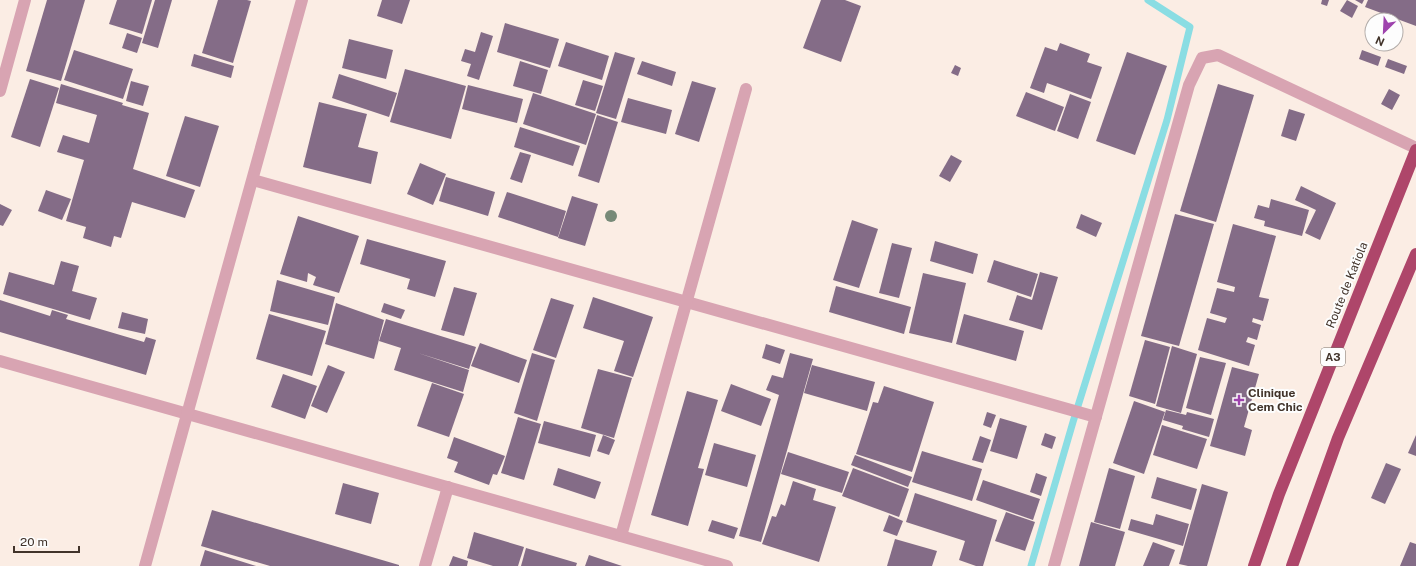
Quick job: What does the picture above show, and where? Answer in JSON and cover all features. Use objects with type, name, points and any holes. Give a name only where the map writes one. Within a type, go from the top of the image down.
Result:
[{"type":"highway","name":"Route de Katiola","points":[[1254,566],[1279,494],[1416,149]]},
{"type":"highway","points":[[1292,566],[1338,438],[1416,254]]},
{"type":"street","points":[[0,91],[25,0]]},
{"type":"street","points":[[145,566],[302,0]]},
{"type":"street","points":[[1054,566],[1189,85],[1202,58],[1218,55],[1416,149]]},
{"type":"street","points":[[621,536],[746,89]]},
{"type":"street","points":[[253,180],[1096,417]]},
{"type":"street","points":[[0,361],[727,566]]},
{"type":"street","points":[[425,566],[448,487]]},
{"type":"building","points":[[47,0],[85,0],[61,81],[26,71]]},
{"type":"building","points":[[117,0],[152,0],[142,34],[109,24]]},
{"type":"building","points":[[155,0],[172,0],[158,48],[142,43]]},
{"type":"building","points":[[218,0],[251,1],[233,63],[202,53]]},
{"type":"building","points":[[382,0],[410,0],[402,24],[377,16]]},
{"type":"building","points":[[821,0],[845,0],[861,6],[841,62],[803,48]]},
{"type":"building","points":[[1322,0],[1329,0],[1327,6],[1321,4]]},
{"type":"building","points":[[1347,0],[1358,6],[1352,18],[1340,11]]},
{"type":"building","points":[[1355,0],[1364,0],[1362,4]]},
{"type":"building","points":[[1368,0],[1416,0],[1416,26],[1404,22],[1404,12],[1378,12],[1365,7]]},
{"type":"building","points":[[505,23],[559,39],[550,68],[497,52]]},
{"type":"building","points":[[481,32],[493,36],[479,80],[467,76],[471,64],[461,61],[465,49],[475,52]]},
{"type":"building","points":[[127,33],[142,38],[137,53],[122,48]]},
{"type":"building","points":[[349,39],[393,50],[386,79],[342,68]]},
{"type":"building","points":[[566,42],[609,56],[602,80],[558,66]]},
{"type":"building","points":[[1060,43],[1090,54],[1087,62],[1102,67],[1091,99],[1047,83],[1044,93],[1030,88],[1045,47],[1057,51]]},
{"type":"building","points":[[74,50],[133,69],[123,99],[64,80]]},
{"type":"building","points":[[1362,50],[1381,57],[1378,66],[1359,59]]},
{"type":"building","points":[[615,52],[635,58],[616,119],[596,113]]},
{"type":"building","points":[[1127,52],[1167,66],[1135,155],[1096,141]]},
{"type":"building","points":[[194,54],[234,66],[231,78],[191,66]]},
{"type":"building","points":[[1388,59],[1407,66],[1404,74],[1385,67]]},
{"type":"building","points":[[520,61],[548,70],[541,94],[513,86]]},
{"type":"building","points":[[642,61],[676,72],[672,86],[637,74]]},
{"type":"building","points":[[955,65],[961,68],[958,76],[951,73]]},
{"type":"building","points":[[405,69],[466,86],[451,139],[390,122]]},
{"type":"building","points":[[339,74],[397,93],[389,117],[332,98]]},
{"type":"building","points":[[30,79],[59,88],[40,147],[11,137]]},
{"type":"building","points":[[583,80],[603,86],[595,111],[575,105]]},
{"type":"building","points":[[131,81],[149,86],[143,106],[126,101]]},
{"type":"building","points":[[692,81],[716,88],[699,142],[675,134]]},
{"type":"building","points":[[61,84],[123,103],[122,105],[149,113],[133,169],[195,190],[185,218],[132,202],[121,238],[114,236],[111,247],[83,238],[86,227],[66,221],[84,160],[57,152],[63,135],[89,143],[97,115],[56,103]]},
{"type":"building","points":[[1218,84],[1254,95],[1216,222],[1180,211]]},
{"type":"building","points":[[468,85],[523,99],[517,123],[462,109]]},
{"type":"building","points":[[1389,89],[1400,95],[1392,110],[1381,104]]},
{"type":"building","points":[[1026,92],[1064,107],[1055,131],[1016,116]]},
{"type":"building","points":[[533,93],[596,114],[586,145],[523,124]]},
{"type":"building","points":[[1070,94],[1091,102],[1078,139],[1057,131]]},
{"type":"building","points":[[628,98],[672,110],[666,134],[621,122]]},
{"type":"building","points":[[319,102],[367,114],[358,147],[378,152],[371,184],[303,167]]},
{"type":"building","points":[[1289,109],[1305,114],[1296,141],[1281,136]]},
{"type":"building","points":[[597,115],[618,122],[599,183],[578,176]]},
{"type":"building","points":[[185,116],[219,126],[200,187],[166,176]]},
{"type":"building","points":[[520,127],[580,146],[573,166],[514,147]]},
{"type":"building","points":[[520,152],[531,155],[522,183],[510,179]]},
{"type":"building","points":[[951,155],[962,161],[950,182],[939,176]]},
{"type":"building","points":[[420,163],[446,174],[433,205],[407,194]]},
{"type":"building","points":[[446,177],[495,192],[488,216],[439,201]]},
{"type":"building","points":[[1301,186],[1336,203],[1320,240],[1305,233],[1316,210],[1295,200]]},
{"type":"building","points":[[46,190],[71,199],[62,220],[38,211]]},
{"type":"building","points":[[507,192],[566,211],[558,237],[498,217]]},
{"type":"building","points":[[572,196],[598,204],[585,246],[558,238]]},
{"type":"building","points":[[1271,199],[1309,210],[1302,236],[1264,226],[1265,221],[1254,218],[1258,205],[1269,208]]},
{"type":"building","points":[[0,204],[12,210],[3,226],[0,225]]},
{"type":"building","points":[[1081,214],[1102,223],[1096,237],[1076,228]]},
{"type":"building","points":[[1175,214],[1214,224],[1179,346],[1141,336]]},
{"type":"building","points":[[298,216],[359,236],[339,293],[313,285],[316,277],[308,273],[307,282],[280,274]]},
{"type":"building","points":[[852,220],[878,229],[859,288],[833,280]]},
{"type":"building","points":[[1233,224],[1276,236],[1259,297],[1269,299],[1263,321],[1253,318],[1252,322],[1261,325],[1257,340],[1248,337],[1246,342],[1255,345],[1249,366],[1198,350],[1207,318],[1225,323],[1227,318],[1210,313],[1217,288],[1234,292],[1235,287],[1217,282]]},
{"type":"building","points":[[367,239],[446,261],[435,297],[407,289],[410,279],[360,264]]},
{"type":"building","points":[[935,241],[978,254],[973,274],[930,261]]},
{"type":"building","points":[[892,243],[912,248],[899,298],[879,293]]},
{"type":"building","points":[[994,260],[1038,274],[1031,297],[987,282]]},
{"type":"building","points":[[61,261],[79,266],[72,291],[97,298],[90,320],[3,294],[9,272],[54,285]]},
{"type":"building","points":[[1040,272],[1058,277],[1042,330],[1009,320],[1017,295],[1032,300]]},
{"type":"building","points":[[923,273],[966,283],[952,343],[909,333]]},
{"type":"building","points":[[277,280],[335,297],[328,325],[270,311]]},
{"type":"building","points":[[836,286],[911,307],[904,334],[829,312]]},
{"type":"building","points":[[454,287],[477,293],[464,336],[441,330]]},
{"type":"building","points":[[593,297],[653,317],[633,377],[614,371],[624,341],[583,328]]},
{"type":"building","points":[[551,298],[574,305],[556,358],[533,350]]},
{"type":"building","points":[[0,300],[50,316],[52,310],[68,315],[66,319],[144,342],[146,337],[156,340],[146,375],[0,332]]},
{"type":"building","points":[[336,303],[384,320],[374,359],[325,344]]},
{"type":"building","points":[[384,303],[405,310],[401,319],[381,312]]},
{"type":"building","points":[[122,312],[148,319],[145,334],[118,328]]},
{"type":"building","points":[[269,314],[326,331],[312,376],[256,359]]},
{"type":"building","points":[[964,314],[1024,331],[1016,361],[956,344]]},
{"type":"building","points":[[386,319],[476,347],[469,369],[418,353],[469,370],[463,392],[394,370],[401,348],[379,341]]},
{"type":"building","points":[[1145,340],[1170,347],[1155,404],[1129,396]]},
{"type":"building","points":[[480,343],[527,360],[519,383],[471,366]]},
{"type":"building","points":[[766,344],[785,350],[780,364],[762,358]]},
{"type":"building","points":[[1172,346],[1197,354],[1181,413],[1156,406]]},
{"type":"building","points":[[532,353],[555,360],[537,421],[514,413]]},
{"type":"building","points":[[790,353],[813,359],[761,542],[739,536],[779,395],[766,390],[772,375],[783,378]]},
{"type":"building","points":[[1200,357],[1226,363],[1211,415],[1186,408]]},
{"type":"building","points":[[328,365],[345,372],[327,413],[311,406]]},
{"type":"building","points":[[812,365],[875,382],[867,411],[804,393]]},
{"type":"building","points":[[1232,367],[1259,374],[1244,427],[1252,430],[1245,456],[1210,446]]},
{"type":"building","points":[[598,369],[632,378],[614,438],[581,428]]},
{"type":"building","points":[[283,374],[317,386],[305,419],[271,407]]},
{"type":"building","points":[[432,383],[464,394],[449,437],[417,426]]},
{"type":"building","points":[[731,384],[771,399],[761,426],[721,411]]},
{"type":"building","points":[[884,386],[934,402],[912,472],[856,454],[873,402],[878,403]]},
{"type":"building","points":[[687,391],[718,400],[698,468],[704,469],[688,526],[651,515]]},
{"type":"building","points":[[1134,401],[1165,412],[1144,474],[1113,463]]},
{"type":"building","points":[[1166,410],[1186,415],[1187,412],[1214,419],[1209,437],[1182,429],[1183,426],[1163,420]]},
{"type":"building","points":[[987,412],[996,415],[991,428],[983,425]]},
{"type":"building","points":[[518,417],[541,424],[524,480],[501,473]]},
{"type":"building","points":[[1000,418],[1027,426],[1017,459],[990,451]]},
{"type":"building","points":[[544,421],[596,435],[590,457],[538,443]]},
{"type":"building","points":[[1162,425],[1207,439],[1197,469],[1153,455]]},
{"type":"building","points":[[1045,433],[1056,437],[1052,449],[1041,445]]},
{"type":"building","points":[[603,435],[615,440],[609,455],[597,451]]},
{"type":"building","points":[[1416,435],[1416,456],[1408,453]]},
{"type":"building","points":[[980,436],[991,440],[983,463],[972,460]]},
{"type":"building","points":[[454,437],[505,456],[497,475],[493,474],[489,485],[454,472],[458,462],[447,458]]},
{"type":"building","points":[[714,443],[756,455],[747,487],[705,475]]},
{"type":"building","points":[[922,451],[982,469],[972,501],[912,482]]},
{"type":"building","points":[[788,452],[849,472],[842,493],[781,474]]},
{"type":"building","points":[[855,455],[912,477],[908,487],[851,465]]},
{"type":"building","points":[[1386,463],[1401,469],[1385,504],[1371,498]]},
{"type":"building","points":[[558,468],[601,482],[595,499],[553,485]]},
{"type":"building","points":[[853,468],[909,489],[899,517],[842,496]]},
{"type":"building","points":[[1109,468],[1135,476],[1120,529],[1094,522]]},
{"type":"building","points":[[1036,473],[1047,477],[1041,496],[1030,492]]},
{"type":"building","points":[[1157,477],[1197,489],[1191,510],[1151,498]]},
{"type":"building","points":[[983,480],[1040,499],[1033,520],[976,500]]},
{"type":"building","points":[[793,481],[816,489],[813,500],[836,507],[819,562],[762,544],[772,516],[776,517],[781,504],[785,506]]},
{"type":"building","points":[[343,483],[379,493],[371,524],[335,514]]},
{"type":"building","points":[[1202,484],[1228,492],[1207,566],[1188,566],[1179,564]]},
{"type":"building","points":[[915,493],[997,520],[983,566],[976,566],[959,560],[965,541],[906,522]]},
{"type":"building","points":[[212,510],[399,566],[270,566],[201,546]]},
{"type":"building","points":[[1006,512],[1035,522],[1025,551],[995,541]]},
{"type":"building","points":[[1156,514],[1189,524],[1183,546],[1128,530],[1131,519],[1153,525]]},
{"type":"building","points":[[889,515],[903,521],[897,536],[883,531]]},
{"type":"building","points":[[712,520],[738,528],[734,539],[708,531]]},
{"type":"building","points":[[1091,522],[1125,532],[1115,566],[1079,566]]},
{"type":"building","points":[[474,532],[524,547],[518,566],[493,566],[467,558]]},
{"type":"building","points":[[895,539],[937,551],[932,566],[887,566]]},
{"type":"building","points":[[1153,542],[1175,550],[1169,566],[1143,566]]},
{"type":"building","points":[[1410,542],[1416,544],[1416,566],[1400,566]]},
{"type":"building","points":[[526,548],[577,563],[576,566],[521,566]]},
{"type":"building","points":[[205,550],[256,566],[200,566]]},
{"type":"building","points":[[589,555],[622,566],[585,566]]},
{"type":"building","points":[[453,556],[468,561],[467,566],[449,566]]},
{"type":"waterway","points":[[1031,566],[1073,422],[1167,120],[1190,27],[1148,0]]},
{"type":"place","name":"Clinique Cem Chic","points":[[1239,400]]}]
